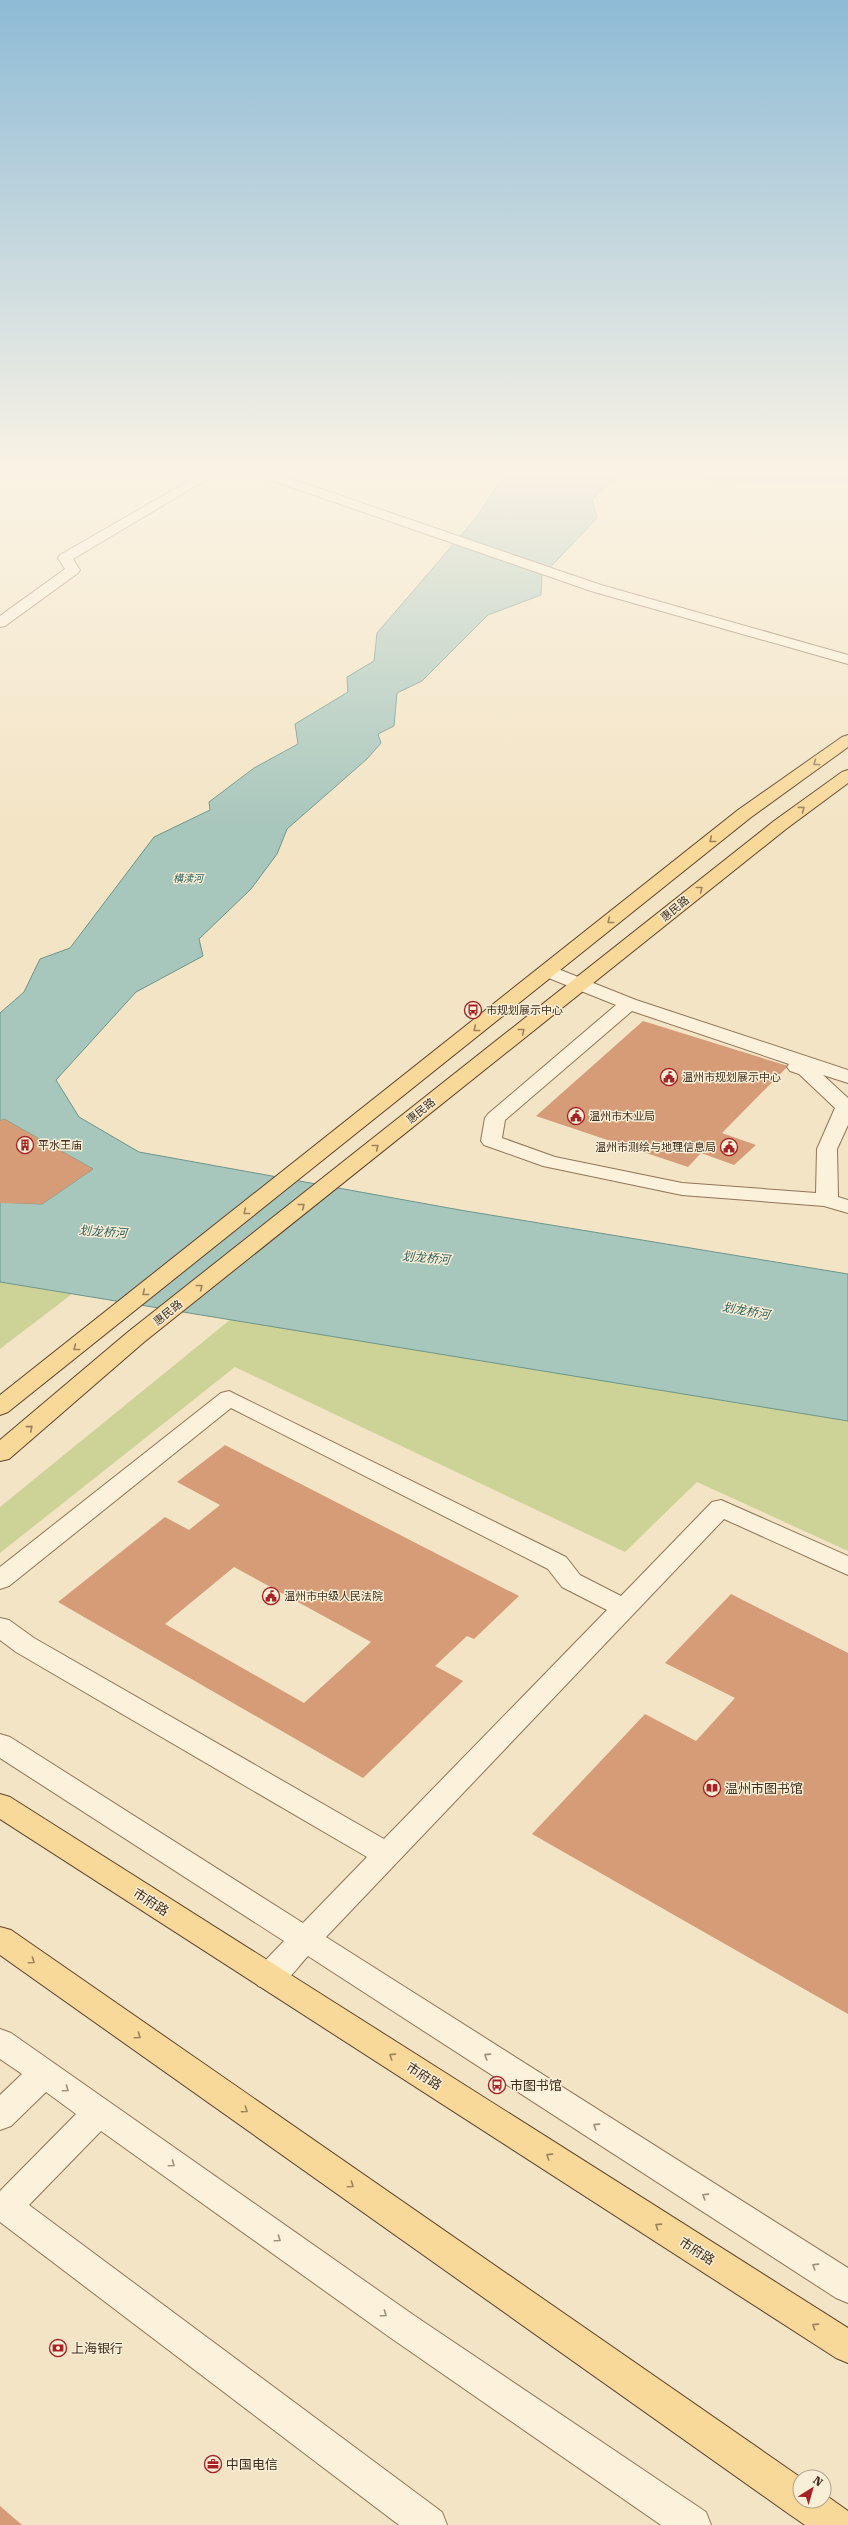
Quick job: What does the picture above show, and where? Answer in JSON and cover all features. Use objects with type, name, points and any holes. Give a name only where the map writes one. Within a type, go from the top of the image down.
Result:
[{"type":"main road","points":[[0,1407],[107,1324],[744,814],[848,740]]},
{"type":"main road","name":"惠民路","points":[[0,1453],[136,1337],[346,1172],[780,825],[848,775]]},
{"type":"main road","name":"市府路","points":[[0,1805],[848,2347]]},
{"type":"main road","points":[[0,1939],[792,2494]]},
{"type":"main road","points":[[814,2509],[837,2525]]},
{"type":"street","points":[[0,622],[41,593]]},
{"type":"street","points":[[617,593],[848,660]]},
{"type":"street","points":[[548,971],[630,1004],[848,1077]]},
{"type":"street","points":[[630,1004],[495,1118],[491,1141],[550,1162],[682,1189],[828,1200],[848,1207]]},
{"type":"street","points":[[723,1035],[806,1070],[846,1107],[827,1149],[828,1200]]},
{"type":"street","points":[[0,1580],[229,1398],[557,1563],[571,1581],[624,1608]]},
{"type":"street","points":[[269,1977],[721,1508],[848,1566]]},
{"type":"street","points":[[0,1627],[25,1645],[387,1855]]},
{"type":"street","points":[[0,1744],[848,2287]]},
{"type":"street","points":[[0,2042],[400,2325],[693,2525]]},
{"type":"street","points":[[0,2116],[44,2073]]},
{"type":"street","points":[[99,2112],[3,2206],[429,2525]]},
{"type":"green space","points":[[0,1282],[72,1294],[0,1349]]},
{"type":"green space","points":[[231,1319],[848,1421],[848,1551],[697,1482],[625,1552],[235,1367],[0,1553],[0,1507]]},
{"type":"water","points":[[412,593],[541,593],[541,595],[488,615],[422,681],[397,693],[394,726],[378,734],[381,743],[367,759],[287,829],[277,854],[251,889],[199,939],[203,956],[136,992],[56,1080],[79,1117],[139,1152],[460,1210],[848,1274],[848,1421],[0,1282],[0,1202],[42,1204],[93,1169],[4,1119],[0,1121],[0,1013],[24,992],[40,959],[70,948],[154,837],[210,810],[209,802],[254,768],[298,744],[295,724],[348,692],[347,677],[374,661],[377,633]]},
{"type":"building","points":[[643,1021],[788,1066],[722,1133],[756,1145],[734,1165],[701,1153],[688,1167],[536,1116]]},
{"type":"building","name":"平水王庙","points":[[4,1119],[93,1169],[42,1204],[0,1203],[0,1121]]},
{"type":"building","points":[[225,1445],[519,1596],[474,1639],[467,1636],[435,1666],[463,1681],[363,1778],[58,1602],[165,1517],[189,1530],[220,1505],[177,1482]],"holes":[[[234,1567],[371,1642],[304,1703],[165,1624]]]},
{"type":"building","name":"温州市图书馆","points":[[731,1594],[848,1653],[848,2014],[532,1834],[645,1714],[696,1741],[735,1698],[665,1663]]},
{"type":"building","points":[[0,2506],[22,2525],[0,2525]]},
{"type":"place","name":"市规划展示中心","points":[[473,1010]]},
{"type":"place","name":"温州市规划展示中心","points":[[669,1077]]},
{"type":"place","name":"温州市木业局","points":[[576,1116]]},
{"type":"place","name":"平水王庙","points":[[25,1145]]},
{"type":"place","name":"温州市测绘与地理信息局","points":[[729,1147]]},
{"type":"place","name":"温州市中级人民法院","points":[[271,1596]]},
{"type":"place","name":"温州市图书馆","points":[[712,1788]]},
{"type":"place","name":"市图书馆","points":[[497,2085]]},
{"type":"place","name":"上海银行","points":[[58,2348]]},
{"type":"place","name":"中国电信","points":[[213,2464]]},
{"type":"water label","name":"横渎河","points":[[188,878]]},
{"type":"water label","name":"划龙桥河","points":[[103,1232]]},
{"type":"water label","name":"划龙桥河","points":[[426,1258]]},
{"type":"water label","name":"划龙桥河","points":[[746,1311]]}]
